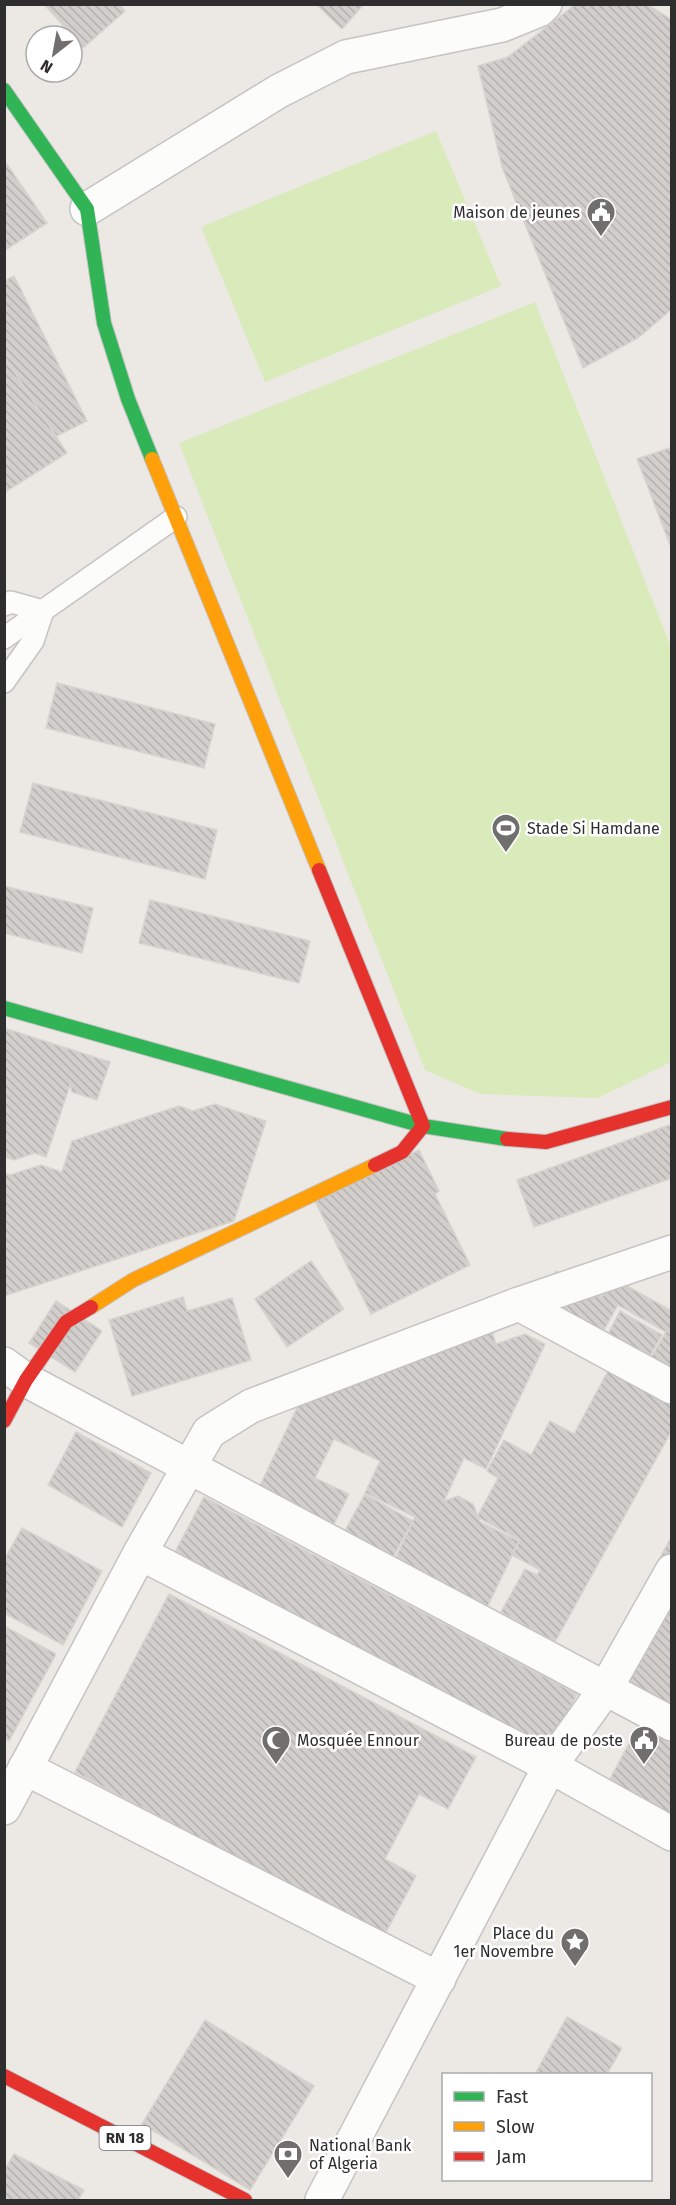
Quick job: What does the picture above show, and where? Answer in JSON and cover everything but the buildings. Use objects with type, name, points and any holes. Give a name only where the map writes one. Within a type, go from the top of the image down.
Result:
[{"type":"street","points":[[87,209],[279,91],[346,57],[502,25],[540,10],[545,4]]},
{"type":"street","points":[[4,90],[87,209],[104,323],[128,399],[423,1126]]},
{"type":"street","points":[[4,1008],[423,1126],[491,1138],[546,1142],[672,1107]]},
{"type":"street","points":[[4,1421],[15,1372],[66,1322],[133,1280],[402,1152],[423,1126]]},
{"type":"street","points":[[4,1808],[140,1553],[209,1432],[251,1406],[519,1304],[672,1252]]},
{"type":"street","points":[[519,1304],[672,1387]]},
{"type":"street","points":[[15,1372],[672,1724]]},
{"type":"street","points":[[140,1553],[550,1766],[672,1834]]},
{"type":"street","points":[[322,2200],[550,1766],[606,1688],[672,1571]]},
{"type":"street","points":[[25,1768],[438,1979]]},
{"type":"street","name":"RN 18","points":[[4,2076],[245,2200]]},
{"type":"lane","points":[[4,638],[176,517]]},
{"type":"lane","points":[[4,605],[12,602],[43,611]]},
{"type":"lane","points":[[4,682],[33,641],[43,611]]},
{"type":"green space","points":[[436,131],[501,286],[265,382],[201,227]]},
{"type":"green space","name":"Stade Si Hamdane","points":[[535,302],[671,647],[671,1062],[598,1098],[480,1094],[425,1070],[179,443]]},
{"type":"traffic: fast","points":[[4,90],[87,209],[104,323],[128,399],[152,459]]},
{"type":"traffic: fast","points":[[4,1008],[423,1126],[507,1139]]},
{"type":"traffic: slow","points":[[152,459],[319,870]]},
{"type":"traffic: slow","points":[[91,1307],[133,1280],[375,1165]]},
{"type":"traffic: jam","points":[[319,870],[423,1126],[402,1152],[375,1165]]},
{"type":"traffic: jam","points":[[507,1139],[546,1142],[672,1107]]},
{"type":"traffic: jam","points":[[4,1421],[26,1380],[66,1322],[91,1307]]},
{"type":"traffic: jam","points":[[4,2076],[245,2200]]},
{"type":"place","name":"Maison de jeunes","points":[[601,238]]},
{"type":"place","name":"Stade Si Hamdane","points":[[506,854]]},
{"type":"place","name":"Mosquée Ennour","points":[[276,1766]]},
{"type":"place","name":"Bureau de poste","points":[[644,1766]]},
{"type":"place","name":"Place du 1er Novembre","points":[[575,1968]]},
{"type":"place","name":"National Bank of Algeria","points":[[288,2180]]}]
